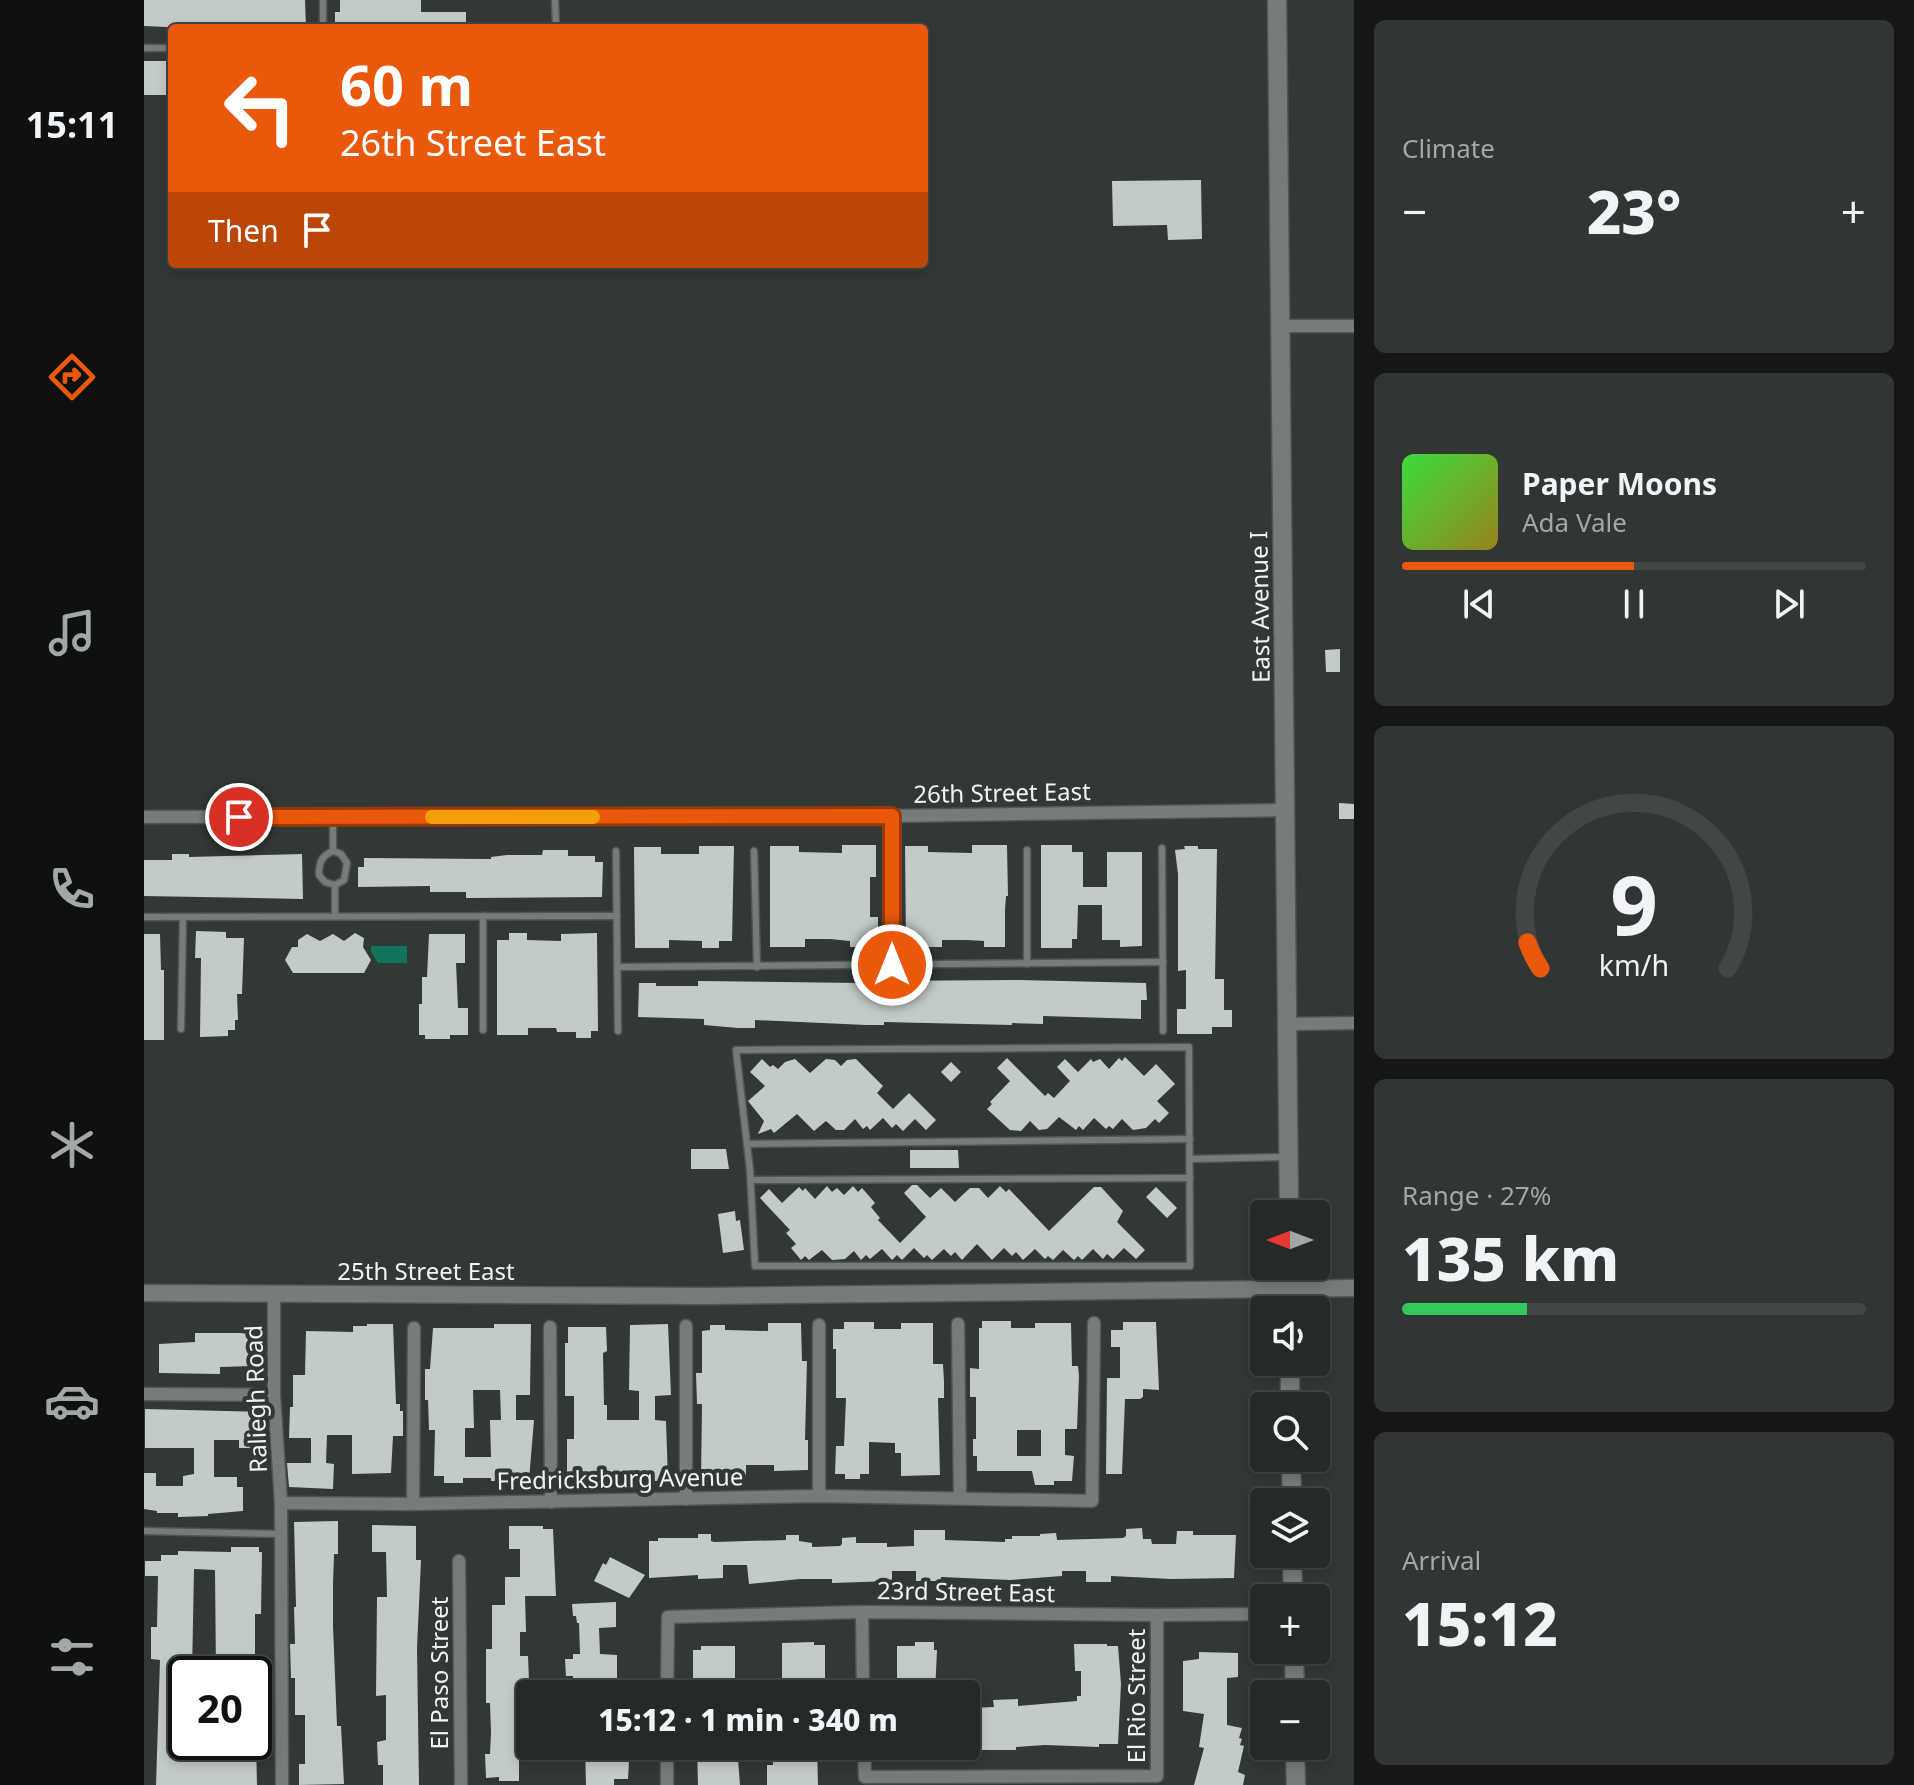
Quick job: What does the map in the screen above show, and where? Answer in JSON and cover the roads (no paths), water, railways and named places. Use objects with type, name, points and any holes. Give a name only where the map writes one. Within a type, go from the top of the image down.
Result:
[{"type":"main road","name":"East Avenue I","points":[[1277,0],[1289,1200]]},
{"type":"main road","points":[[1289,1280],[1289,1296]]},
{"type":"main road","points":[[1295,1760],[1296,1785]]},
{"type":"street","points":[[1279,326],[1354,326]]},
{"type":"street","name":"26th Street East","points":[[144,817],[892,816],[1285,810]]},
{"type":"street","points":[[1288,1024],[1354,1023]]},
{"type":"street","points":[[1289,1290],[1354,1288]]},
{"type":"street","name":"25th Street East","points":[[144,1293],[708,1296],[1289,1290]]},
{"type":"street","name":"Raliegh Road","points":[[274,1293],[274,1395],[281,1503],[282,1785]]},
{"type":"street","name":"Fredricksburg Avenue","points":[[281,1503],[413,1504],[819,1496],[1092,1501],[1094,1323]]},
{"type":"street","points":[[958,1324],[960,1498]]},
{"type":"street","points":[[819,1325],[819,1496]]},
{"type":"street","points":[[686,1326],[686,1499]]},
{"type":"street","points":[[550,1327],[551,1502]]},
{"type":"street","points":[[413,1504],[414,1328]]},
{"type":"street","points":[[144,1394],[274,1395]]},
{"type":"street","name":"El Paso Street","points":[[459,1561],[461,1785]]},
{"type":"street","points":[[862,1612],[863,1680]]},
{"type":"street","name":"23rd Street East","points":[[667,1680],[668,1617],[862,1612],[1250,1614]]},
{"type":"street","name":"El Rio Street","points":[[864,1760],[865,1777],[1157,1776],[1157,1615]]},
{"type":"street","points":[[667,1760],[667,1785]]},
{"type":"lane","points":[[323,0],[323,24]]},
{"type":"lane","points":[[555,0],[556,24]]},
{"type":"lane","points":[[144,48],[168,48]]},
{"type":"lane","points":[[892,816],[892,965]]},
{"type":"lane","points":[[333,817],[333,851]]},
{"type":"lane","points":[[1162,848],[1163,1031]]},
{"type":"lane","points":[[1027,850],[1027,964]]},
{"type":"lane","points":[[333,851],[341,854],[347,863],[344,880],[335,885],[325,882],[319,875],[319,864],[325,855],[333,851]]},
{"type":"lane","points":[[616,851],[618,1031]]},
{"type":"lane","points":[[754,851],[757,967]]},
{"type":"lane","points":[[335,885],[335,916]]},
{"type":"lane","points":[[483,916],[483,1030]]},
{"type":"lane","points":[[144,917],[617,916]]},
{"type":"lane","points":[[181,1029],[183,917]]},
{"type":"lane","points":[[618,967],[1163,962]]},
{"type":"lane","points":[[1189,1047],[1190,1266],[755,1266],[747,1144],[736,1050],[1189,1047]]},
{"type":"lane","points":[[747,1144],[1190,1139]]},
{"type":"lane","points":[[1190,1159],[1288,1157]]},
{"type":"lane","points":[[751,1180],[1190,1178]]},
{"type":"lane","points":[[144,1531],[281,1534]]}]
